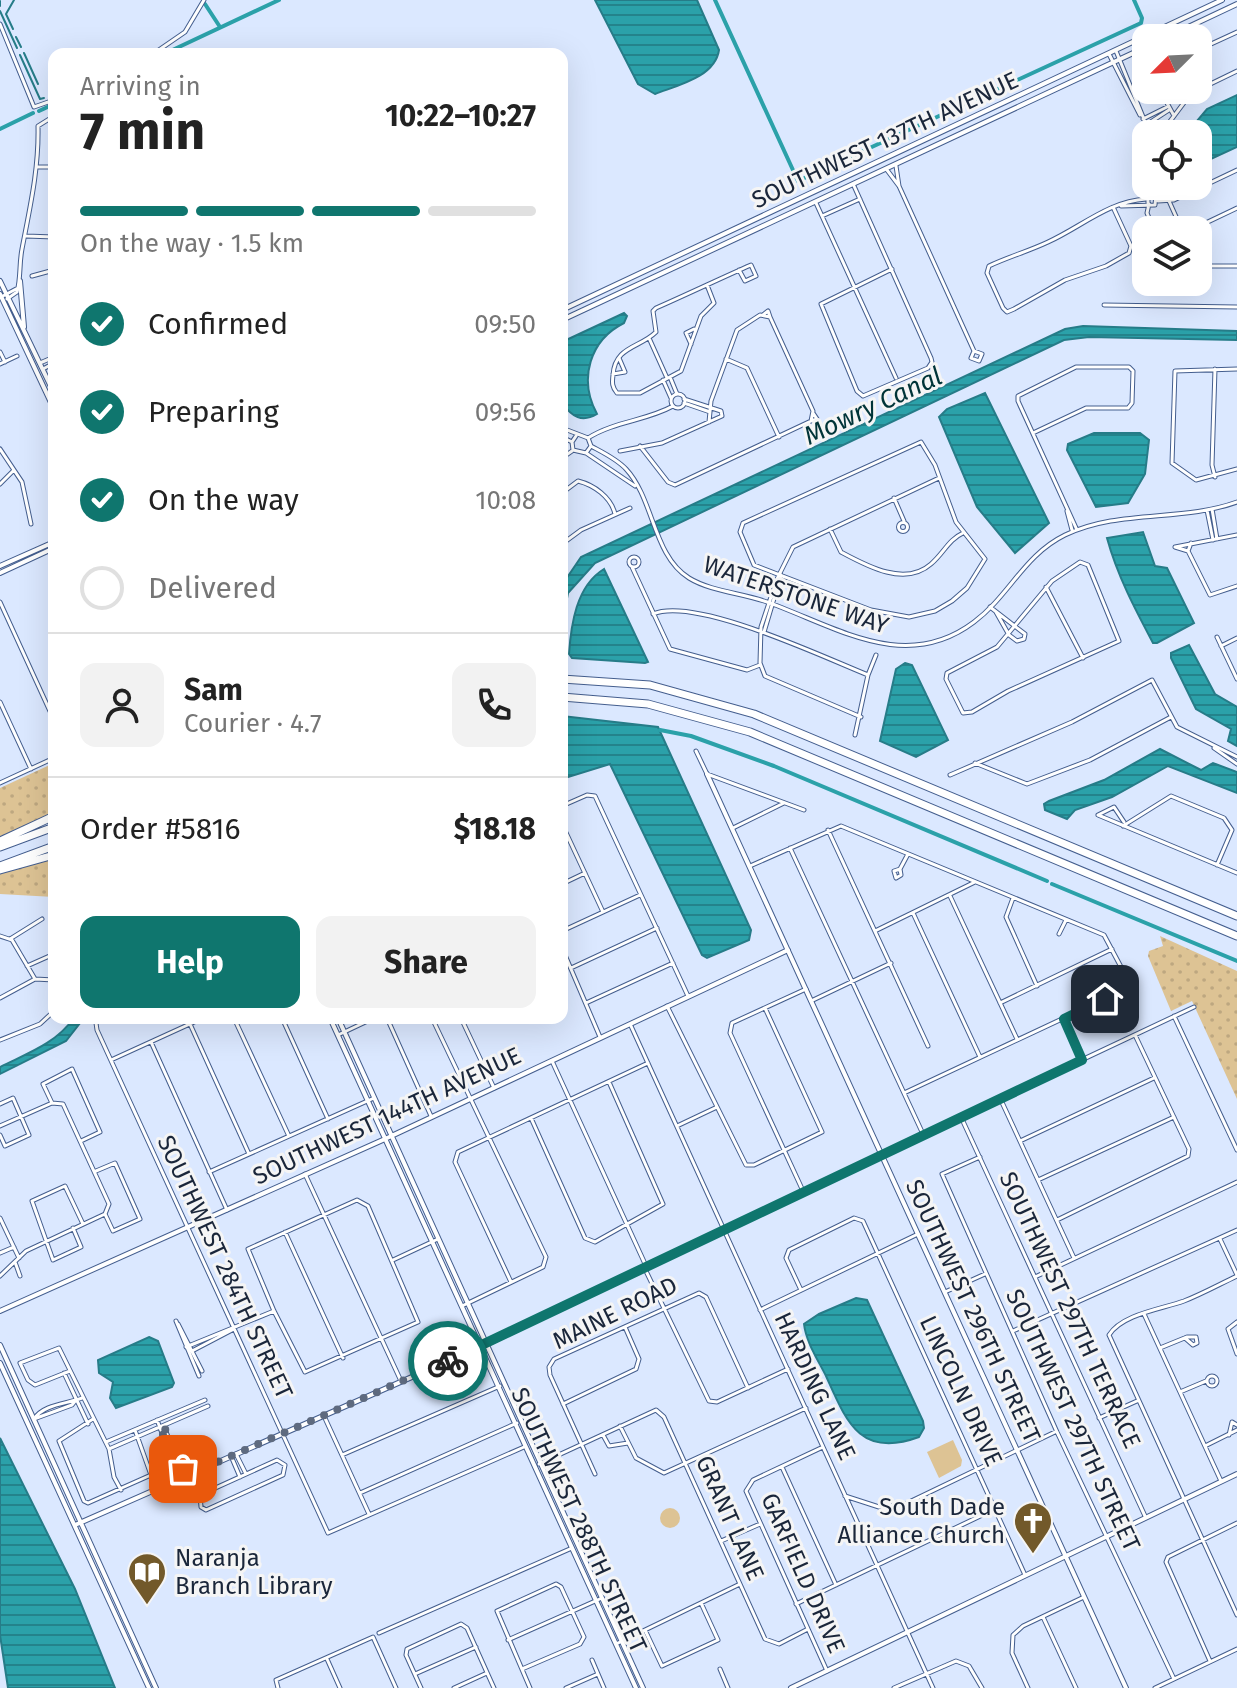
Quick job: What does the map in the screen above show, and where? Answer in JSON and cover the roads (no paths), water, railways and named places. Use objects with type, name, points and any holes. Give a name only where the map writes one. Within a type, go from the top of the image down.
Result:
[{"type":"highway","points":[[568,679],[650,685],[754,714],[1237,916]]},
{"type":"highway","points":[[568,697],[648,704],[739,728],[1237,936]]},
{"type":"highway","points":[[0,841],[48,819]]},
{"type":"highway","points":[[0,847],[48,829]]},
{"type":"highway","points":[[0,868],[48,848]]},
{"type":"highway","points":[[0,868],[48,856]]},
{"type":"street","points":[[162,48],[185,32],[204,0]]},
{"type":"street","name":"SOUTHWEST 137TH AVENUE","points":[[568,307],[1222,0]]},
{"type":"street","points":[[1195,24],[1237,4]]},
{"type":"street","points":[[1198,11],[1203,20]]},
{"type":"street","points":[[0,24],[34,107],[48,102]]},
{"type":"street","points":[[1212,44],[1237,32]]},
{"type":"street","points":[[1116,51],[1136,93],[1143,119]]},
{"type":"street","name":"SOUTHWEST 137TH AVENUE","points":[[568,317],[908,161],[1132,53]]},
{"type":"street","points":[[1109,54],[1125,91],[1143,119]]},
{"type":"street","points":[[1212,83],[1237,71]]},
{"type":"street","points":[[1007,103],[1011,112]]},
{"type":"street","points":[[1166,104],[1174,116]]},
{"type":"street","points":[[1171,120],[1185,104]]},
{"type":"street","points":[[1143,119],[1168,109]]},
{"type":"street","points":[[1153,120],[1168,109]]},
{"type":"street","points":[[4,297],[18,288],[20,281],[38,167],[38,126],[48,120]]},
{"type":"street","points":[[904,152],[908,161]]},
{"type":"street","points":[[896,166],[899,186],[974,351]]},
{"type":"street","points":[[38,167],[48,167]]},
{"type":"street","points":[[887,170],[896,178]]},
{"type":"street","points":[[1116,207],[1132,250],[1106,266],[1065,280],[1007,312],[986,269],[1044,244],[1116,207],[1135,202],[1169,201],[1237,170]]},
{"type":"street","points":[[854,186],[892,269],[932,362],[928,368],[860,395],[820,307],[825,300],[892,269]]},
{"type":"street","points":[[812,195],[897,379]]},
{"type":"street","points":[[822,216],[860,199]]},
{"type":"street","points":[[1169,201],[1176,216]]},
{"type":"street","points":[[1148,202],[1148,216]]},
{"type":"street","points":[[1212,220],[1237,208]]},
{"type":"street","points":[[25,235],[48,237]]},
{"type":"street","points":[[1212,266],[1237,266]]},
{"type":"street","points":[[707,285],[714,303],[703,311],[681,371],[640,393],[619,395],[613,387],[613,374],[619,358],[625,349],[649,338],[657,328],[653,311],[707,285],[739,270]]},
{"type":"street","points":[[32,276],[48,271]]},
{"type":"street","points":[[0,281],[4,297],[48,396]]},
{"type":"street","points":[[20,281],[25,334]]},
{"type":"street","points":[[4,297],[48,380]]},
{"type":"street","points":[[1104,305],[1237,307]]},
{"type":"street","points":[[640,446],[672,484],[779,437],[813,417],[766,315],[739,326],[710,410],[709,422]]},
{"type":"street","points":[[691,344],[686,333],[696,328]]},
{"type":"street","points":[[620,451],[652,444],[709,422],[723,413],[684,401],[677,394],[649,338]]},
{"type":"street","points":[[0,352],[2,363],[17,356]]},
{"type":"street","points":[[613,374],[625,372],[619,358]]},
{"type":"street","points":[[726,359],[747,368],[779,437]]},
{"type":"street","points":[[42,366],[48,362]]},
{"type":"street","points":[[42,366],[48,364]]},
{"type":"street","points":[[1033,433],[1086,408],[1131,406],[1131,369],[1076,367],[1018,396],[1033,433],[1067,507],[1075,531]]},
{"type":"street","points":[[1215,369],[1212,465],[1215,477]]},
{"type":"street","points":[[1237,369],[1175,371],[1173,466],[1196,480],[1237,469]]},
{"type":"street","points":[[667,378],[673,406]]},
{"type":"street","points":[[671,398],[677,394]]},
{"type":"street","points":[[568,431],[588,438],[620,422],[647,417],[673,406],[679,408],[684,401]]},
{"type":"street","points":[[573,450],[572,442],[576,436]]},
{"type":"street","points":[[568,454],[573,450],[586,453],[591,446],[588,438]]},
{"type":"street","points":[[568,440],[572,442]]},
{"type":"street","points":[[921,442],[939,478],[949,509],[963,533],[985,559],[967,588],[935,611],[909,617],[886,615],[754,565],[740,532],[741,525],[921,442]]},
{"type":"street","points":[[649,454],[652,444]]},
{"type":"street","name":"WATERSTONE WAY","points":[[591,446],[626,470],[675,565],[686,577],[772,604],[871,643],[905,647],[935,643],[952,635],[990,607],[1027,562],[1075,531],[1113,520],[1209,509],[1237,502]]},
{"type":"street","points":[[0,449],[22,482],[31,524]]},
{"type":"street","name":"WATERSTONE WAY","points":[[586,453],[619,472],[637,489]]},
{"type":"street","points":[[0,484],[15,469]]},
{"type":"street","points":[[861,717],[770,678],[760,665],[764,633],[781,575],[793,547],[939,478]]},
{"type":"street","points":[[568,488],[578,481],[584,482],[603,494],[615,514]]},
{"type":"street","points":[[894,498],[904,522]]},
{"type":"street","points":[[568,540],[581,530],[630,508]]},
{"type":"street","points":[[1209,509],[1215,540]]},
{"type":"street","points":[[830,528],[841,552],[891,573],[904,575],[928,567],[952,539],[963,533]]},
{"type":"street","points":[[1237,535],[1175,547],[1188,551],[1212,596],[1237,586]]},
{"type":"street","points":[[1188,551],[1191,543]]},
{"type":"street","points":[[0,566],[48,547]]},
{"type":"street","points":[[0,573],[48,548]]},
{"type":"street","points":[[1077,563],[1086,563],[1119,634],[1119,641],[1008,691],[966,714],[960,709],[946,679],[947,673],[990,652],[1009,635],[1046,587],[1077,563]]},
{"type":"street","points":[[632,567],[670,649],[747,670],[760,665]]},
{"type":"street","points":[[1046,587],[1084,659]]},
{"type":"street","points":[[0,602],[48,707]]},
{"type":"street","points":[[990,607],[1016,625],[1025,638],[1017,641],[1009,635],[996,612]]},
{"type":"street","points":[[653,614],[669,608],[764,633],[868,675]]},
{"type":"street","points":[[1217,637],[1237,679]]},
{"type":"street","points":[[1221,646],[1237,638]]},
{"type":"street","points":[[855,735],[868,675],[876,655]]},
{"type":"street","points":[[950,775],[1072,722],[1152,680],[1177,727],[1237,764]]},
{"type":"street","points":[[0,702],[31,769]]},
{"type":"street","points":[[975,763],[1027,784],[1090,760],[1171,717]]},
{"type":"street","points":[[1214,748],[1237,757]]},
{"type":"street","points":[[696,751],[707,774],[804,810]]},
{"type":"street","points":[[995,754],[990,763],[995,771]]},
{"type":"street","points":[[0,783],[48,761]]},
{"type":"street","name":"SOUTHWEST 296TH STREET","points":[[707,774],[1126,1688]]},
{"type":"street","points":[[568,803],[587,795],[595,796],[688,996]]},
{"type":"street","points":[[1124,824],[1171,796],[1224,818],[1233,831],[1217,865]]},
{"type":"street","points":[[733,828],[784,803]]},
{"type":"street","points":[[1124,824],[1114,807],[1098,815],[1237,873]]},
{"type":"street","points":[[750,866],[841,826],[1104,935],[1113,948],[1129,982],[1126,989],[904,1093]]},
{"type":"street","points":[[828,830],[928,1046]]},
{"type":"street","points":[[568,837],[603,912]]},
{"type":"street","points":[[790,848],[923,1134]]},
{"type":"street","points":[[900,869],[908,854]]},
{"type":"street","points":[[568,881],[585,873]]},
{"type":"street","points":[[875,931],[975,882]]},
{"type":"street","points":[[568,928],[640,895]]},
{"type":"street","points":[[950,896],[1017,1039]]},
{"type":"street","points":[[1013,898],[1006,917],[1037,986]]},
{"type":"street","points":[[913,913],[980,1057]]},
{"type":"street","points":[[10,939],[42,919]]},
{"type":"street","points":[[1059,934],[1066,920]]},
{"type":"street","points":[[571,968],[657,928]]},
{"type":"street","points":[[1,936],[10,939],[35,979]]},
{"type":"street","points":[[1000,1003],[1113,948]]},
{"type":"street","name":"SOUTHWEST 144TH AVENUE","points":[[0,1311],[432,1117],[788,950]]},
{"type":"street","points":[[27,966],[48,957]]},
{"type":"street","points":[[568,961],[601,1038]]},
{"type":"street","points":[[586,1003],[673,963]]},
{"type":"street","points":[[811,1001],[891,963]]},
{"type":"street","points":[[0,998],[35,979],[48,980]]},
{"type":"street","points":[[803,1191],[730,1027],[806,989]]},
{"type":"street","points":[[667,1006],[741,1163],[754,1165],[822,1132],[765,1008]]},
{"type":"street","points":[[78,1524],[487,1344],[645,1266],[1194,1007]]},
{"type":"street","points":[[1174,1016],[1237,1150]]},
{"type":"street","points":[[0,1040],[40,1024],[48,1017]]},
{"type":"street","points":[[1064,1019],[1082,1060]]},
{"type":"street","name":"SOUTHWEST 284TH STREET","points":[[99,1024],[96,1028],[328,1533],[370,1516]]},
{"type":"street","points":[[111,1060],[190,1024],[249,1154]]},
{"type":"street","points":[[237,1024],[289,1136]]},
{"type":"street","points":[[285,1024],[328,1119]]},
{"type":"street","name":"SOUTHWEST 288TH STREET","points":[[333,1024],[468,1303],[643,1688]]},
{"type":"street","name":"SOUTHWEST 288TH STREET","points":[[341,1024],[432,1242],[636,1688]]},
{"type":"street","points":[[338,1035],[361,1024]]},
{"type":"street","points":[[390,1024],[432,1117]]},
{"type":"street","points":[[435,1024],[467,1094],[472,1097],[491,1136],[547,1262],[462,1306]]},
{"type":"street","points":[[464,1024],[494,1088]]},
{"type":"street","name":"HARDING LANE","points":[[630,1024],[933,1688]]},
{"type":"street","points":[[1057,1220],[1188,1156],[1189,1149],[1135,1035]]},
{"type":"street","points":[[151,1042],[227,1210]]},
{"type":"street","points":[[552,1061],[663,1308],[709,1401],[717,1402],[788,1369]]},
{"type":"street","points":[[511,1282],[456,1157],[491,1136],[648,1063]]},
{"type":"street","points":[[52,1103],[43,1084],[72,1069],[100,1132],[81,1141]]},
{"type":"street","points":[[1020,1141],[1156,1077]]},
{"type":"street","points":[[531,1118],[590,1242],[628,1226],[663,1204],[609,1082]]},
{"type":"street","points":[[0,1104],[13,1098],[29,1135],[5,1146],[0,1135]]},
{"type":"street","points":[[209,1172],[374,1098]]},
{"type":"street","points":[[1000,1098],[1074,1259]]},
{"type":"street","points":[[0,1126],[52,1103],[63,1104],[108,1200],[105,1214],[113,1231],[140,1219],[115,1163],[96,1171]]},
{"type":"street","points":[[677,1126],[715,1108]]},
{"type":"street","name":"SOUTHWEST 297TH TERRACE","points":[[961,1117],[1146,1518]]},
{"type":"street","points":[[1038,1180],[1174,1117]]},
{"type":"street","name":"SOUTHWEST 297TH STREET","points":[[980,1157],[942,1174],[1057,1432],[1174,1679]]},
{"type":"street","points":[[305,1174],[401,1381]]},
{"type":"street","points":[[1035,1277],[1237,1182]]},
{"type":"street","points":[[73,1228],[81,1247],[53,1260],[32,1201],[65,1186],[83,1224]]},
{"type":"street","points":[[363,1200],[393,1260],[418,1322],[312,1372],[300,1368],[248,1254],[253,1246],[325,1214],[363,1200]]},
{"type":"street","points":[[0,1276],[46,1240],[105,1214]]},
{"type":"street","points":[[0,1218],[14,1247],[20,1276]]},
{"type":"street","name":"LINCOLN DRIVE","points":[[801,1290],[786,1258],[789,1250],[854,1218],[863,1221],[1025,1575]]},
{"type":"street","points":[[1013,1331],[1237,1230]]},
{"type":"street","points":[[285,1232],[343,1358]]},
{"type":"street","points":[[760,1310],[918,1234]]},
{"type":"street","points":[[393,1260],[438,1239]]},
{"type":"street","points":[[1220,1239],[1237,1276],[1188,1300],[1144,1314],[1112,1329],[1109,1338],[1237,1615]]},
{"type":"street","points":[[0,1253],[14,1247]]},
{"type":"street","points":[[945,1292],[986,1273]]},
{"type":"street","name":"MAINE ROAD","points":[[563,1404],[550,1375],[549,1367],[554,1359],[699,1293],[706,1297],[748,1388]]},
{"type":"street","points":[[190,1348],[274,1311]]},
{"type":"street","points":[[1144,1314],[1221,1482]]},
{"type":"street","points":[[199,1376],[190,1348],[176,1321],[202,1371]]},
{"type":"street","points":[[1237,1322],[1228,1329],[1237,1354]]},
{"type":"street","points":[[595,1474],[563,1404],[631,1373],[639,1364],[625,1327]]},
{"type":"street","points":[[1160,1348],[1185,1338]]},
{"type":"street","points":[[0,1345],[67,1490],[78,1524],[149,1688]]},
{"type":"street","points":[[70,1371],[35,1385],[28,1380],[20,1363],[59,1348],[106,1442],[115,1465],[114,1477],[121,1490]]},
{"type":"street","points":[[0,1363],[60,1494],[78,1524]]},
{"type":"street","points":[[2,1371],[10,1368]]},
{"type":"street","points":[[64,1373],[88,1424]]},
{"type":"street","points":[[1180,1392],[1207,1381]]},
{"type":"street","points":[[342,1455],[505,1383]]},
{"type":"street","points":[[27,1422],[37,1414],[82,1398]]},
{"type":"street","points":[[106,1442],[205,1400]]},
{"type":"street","points":[[1099,1418],[1137,1401]]},
{"type":"street","points":[[109,1449],[208,1406]]},
{"type":"street","points":[[535,1466],[620,1426],[636,1458],[664,1473],[806,1408]]},
{"type":"street","name":"GRANT LANE","points":[[620,1426],[645,1412],[656,1410],[661,1413],[765,1639],[779,1644],[808,1629]]},
{"type":"street","points":[[324,1416],[370,1516],[526,1447]]},
{"type":"street","points":[[93,1419],[59,1441],[84,1501],[94,1502],[151,1475],[135,1430]]},
{"type":"street","points":[[157,1420],[177,1472],[183,1477]]},
{"type":"street","points":[[360,1493],[522,1421]]},
{"type":"street","points":[[1205,1446],[1229,1435],[1237,1427],[1232,1422],[1229,1435]]},
{"type":"street","points":[[845,1496],[890,1507],[905,1504],[1057,1432]]},
{"type":"street","points":[[603,1434],[609,1446],[628,1443]]},
{"type":"street","points":[[823,1447],[782,1467],[836,1585]]},
{"type":"street","points":[[233,1455],[246,1474]]},
{"type":"street","points":[[233,1455],[240,1477]]},
{"type":"street","points":[[277,1460],[284,1462],[287,1469],[283,1475],[206,1510],[201,1507],[200,1495],[240,1477],[277,1460]]},
{"type":"street","name":"GARFIELD DRIVE","points":[[782,1467],[753,1480],[746,1491],[827,1671]]},
{"type":"street","points":[[791,1688],[1237,1474]]},
{"type":"street","points":[[60,1494],[67,1490]]},
{"type":"street","points":[[796,1604],[995,1509]]},
{"type":"street","points":[[1210,1661],[1166,1562],[1168,1557],[1237,1523]]},
{"type":"street","points":[[721,1541],[760,1524]]},
{"type":"street","points":[[379,1633],[572,1548]]},
{"type":"street","points":[[522,1669],[580,1644],[584,1637],[561,1587],[556,1584],[501,1607],[497,1616],[530,1688]]},
{"type":"street","points":[[616,1644],[740,1584]]},
{"type":"street","points":[[1028,1688],[1011,1644],[1016,1631],[1084,1597]]},
{"type":"street","points":[[508,1640],[602,1598]]},
{"type":"street","points":[[645,1630],[662,1666],[718,1640],[701,1603]]},
{"type":"street","points":[[1043,1617],[1076,1688]]},
{"type":"street","points":[[421,1688],[406,1655],[407,1649],[463,1625],[494,1688]]},
{"type":"street","points":[[278,1688],[276,1680],[373,1637],[396,1688]]},
{"type":"street","points":[[415,1674],[476,1647]]},
{"type":"street","points":[[1155,1688],[1237,1649]]},
{"type":"street","points":[[326,1658],[340,1688]]},
{"type":"street","points":[[139,1660],[156,1688]]},
{"type":"street","points":[[592,1660],[604,1688]]},
{"type":"street","points":[[894,1688],[953,1661],[965,1663],[982,1688]]},
{"type":"street","points":[[720,1669],[728,1688]]},
{"type":"street","points":[[454,1688],[487,1673]]},
{"type":"street","points":[[566,1688],[598,1674]]},
{"type":"waterway","points":[[13,29],[6,14],[14,0]]},
{"type":"waterway","points":[[177,48],[279,0]]},
{"type":"waterway","points":[[715,0],[798,181],[1141,23],[1142,18],[1134,0]]},
{"type":"waterway","points":[[0,1],[0,6]]},
{"type":"waterway","points":[[205,4],[220,27]]},
{"type":"waterway","points":[[0,11],[17,48]]},
{"type":"waterway","points":[[16,37],[21,47]]},
{"type":"waterway","points":[[24,53],[38,84]]},
{"type":"waterway","points":[[20,55],[40,99],[44,98]]},
{"type":"waterway","points":[[39,111],[48,107]]},
{"type":"waterway","points":[[0,129],[33,113]]},
{"type":"waterway","points":[[660,730],[691,736],[774,766],[1047,881]]},
{"type":"waterway","points":[[1052,884],[1237,961]]},
{"type":"place","name":"South Dade Alliance Church","points":[[1033,1555]]},
{"type":"place","name":"Naranja Branch Library","points":[[147,1606]]},
{"type":"water label","name":"Mowry Canal","points":[[873,406]]}]
